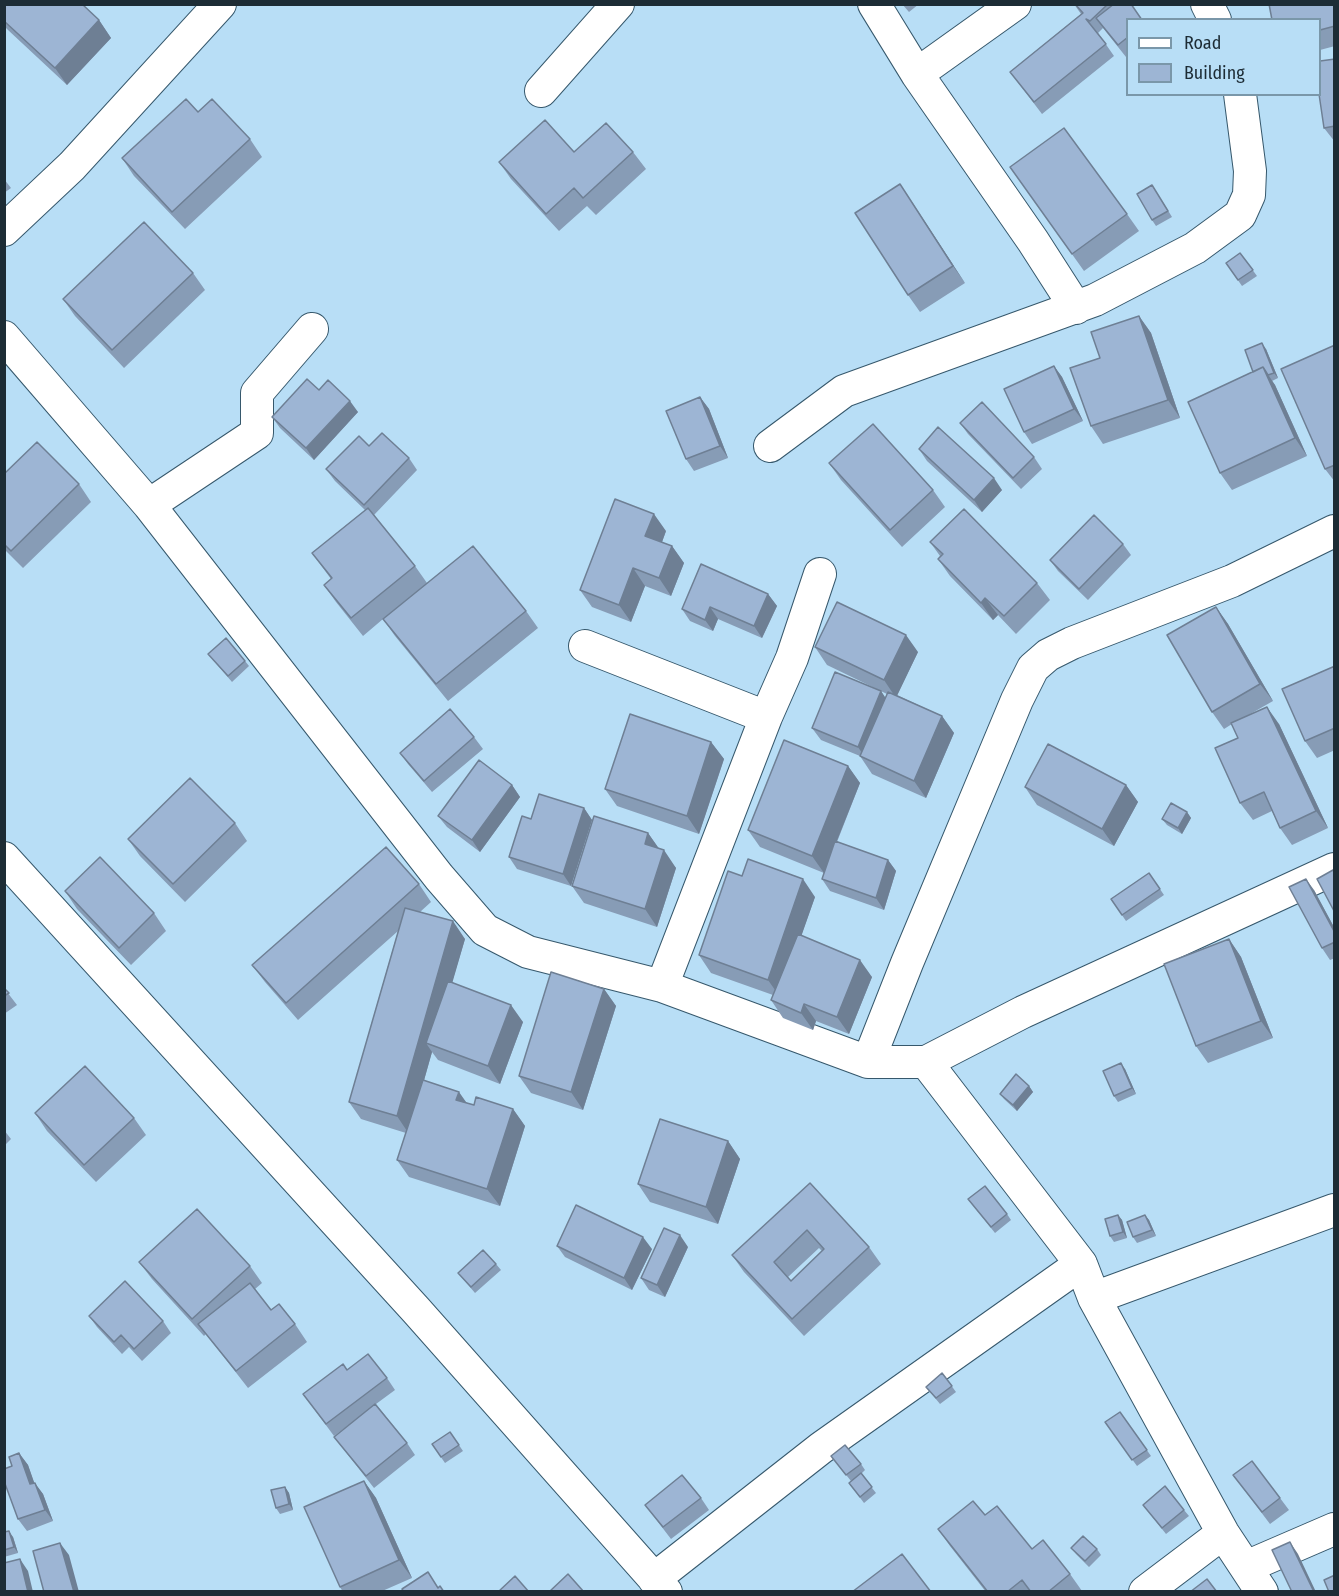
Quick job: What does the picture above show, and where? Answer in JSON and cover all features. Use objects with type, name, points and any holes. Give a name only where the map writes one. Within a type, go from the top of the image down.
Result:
[{"type":"street","points":[[4,230],[72,166],[220,4]]},
{"type":"street","points":[[541,91],[618,4]]},
{"type":"street","points":[[874,4],[917,74],[1051,268],[1076,308]]},
{"type":"street","points":[[917,74],[1015,4]]},
{"type":"street","points":[[1208,4],[1214,18]]},
{"type":"street","points":[[771,446],[844,391],[1095,300],[1195,248],[1240,215],[1249,195],[1250,171],[1240,96]]},
{"type":"street","points":[[148,505],[257,434],[257,393],[312,329]]},
{"type":"street","points":[[4,337],[148,505],[440,877],[485,930],[528,952],[662,986],[868,1062],[926,1062],[1023,1012],[1335,868]]},
{"type":"street","points":[[868,1062],[1017,700],[1033,668],[1048,655],[1072,643],[1232,581],[1335,531]]},
{"type":"street","points":[[662,986],[766,717],[792,658],[820,574]]},
{"type":"street","points":[[585,646],[766,717]]},
{"type":"street","points":[[10,875],[416,1310],[660,1585],[821,1448],[1081,1264]]},
{"type":"street","points":[[926,1062],[1081,1264],[1094,1298],[1222,1533],[1254,1579],[1335,1529]]},
{"type":"street","points":[[1094,1298],[1335,1210]]},
{"type":"street","points":[[1145,1592],[1222,1533]]},
{"type":"building","points":[[4,4],[82,4],[99,20],[55,68],[4,21]]},
{"type":"building","points":[[1075,4],[1108,4],[1090,21],[1086,19],[1106,44],[1034,102],[1010,72],[1083,13]]},
{"type":"building","points":[[1114,4],[1131,4],[1141,18],[1126,18],[1126,39],[1118,45],[1096,18]]},
{"type":"building","points":[[1269,4],[1335,4],[1335,26],[1321,30],[1321,18],[1272,18]]},
{"type":"building","points":[[1335,59],[1335,126],[1324,128],[1319,96],[1321,61]]},
{"type":"building","points":[[186,99],[198,112],[212,99],[250,139],[172,212],[122,158]]},
{"type":"building","points":[[545,120],[574,152],[606,123],[633,152],[583,198],[574,188],[546,214],[499,162]]},
{"type":"building","points":[[1064,128],[1127,214],[1072,254],[1010,167]]},
{"type":"building","points":[[900,184],[953,266],[908,295],[855,213]]},
{"type":"building","points":[[1152,185],[1168,211],[1152,220],[1137,194]]},
{"type":"building","points":[[144,222],[193,273],[112,350],[63,299]]},
{"type":"building","points":[[1240,253],[1253,270],[1238,280],[1226,263]]},
{"type":"building","points":[[1139,316],[1168,400],[1091,426],[1070,368],[1100,358],[1091,332]]},
{"type":"building","points":[[1262,343],[1274,373],[1268,375],[1263,367],[1253,372],[1245,350]]},
{"type":"building","points":[[1335,345],[1335,465],[1325,469],[1281,369]]},
{"type":"building","points":[[1054,366],[1074,409],[1024,432],[1004,389]]},
{"type":"building","points":[[1263,367],[1295,438],[1220,473],[1188,402]]},
{"type":"building","points":[[307,379],[319,390],[328,380],[350,401],[306,448],[272,417]]},
{"type":"building","points":[[700,397],[720,446],[686,459],[666,411]]},
{"type":"building","points":[[982,402],[1034,457],[1013,478],[960,423]]},
{"type":"building","points":[[873,424],[933,490],[890,530],[829,463]]},
{"type":"building","points":[[938,427],[994,478],[974,500],[919,449]]},
{"type":"building","points":[[382,433],[409,458],[364,505],[326,469],[359,436],[369,446]]},
{"type":"building","points":[[37,442],[79,484],[11,551],[4,544],[4,474]]},
{"type":"building","points":[[615,499],[654,514],[645,536],[672,546],[659,578],[633,568],[619,605],[580,590]]},
{"type":"building","points":[[368,508],[415,566],[351,618],[324,585],[332,578],[312,553]]},
{"type":"building","points":[[964,509],[1037,583],[1004,616],[985,598],[981,603],[938,559],[943,554],[930,542]]},
{"type":"building","points":[[1094,515],[1123,544],[1079,589],[1050,560]]},
{"type":"building","points":[[473,546],[526,611],[436,684],[383,619]]},
{"type":"building","points":[[701,564],[768,594],[754,626],[710,607],[705,620],[682,609]]},
{"type":"building","points":[[837,602],[906,635],[884,680],[815,647]]},
{"type":"building","points":[[1216,607],[1260,684],[1212,712],[1167,635]]},
{"type":"building","points":[[226,638],[245,661],[228,676],[208,654]]},
{"type":"building","points":[[1335,666],[1335,728],[1305,741],[1282,689]]},
{"type":"building","points":[[835,672],[881,691],[858,747],[812,728]]},
{"type":"building","points":[[888,692],[942,716],[914,781],[860,756]]},
{"type":"building","points":[[1267,707],[1316,811],[1280,828],[1264,792],[1240,803],[1215,748],[1238,738],[1231,723]]},
{"type":"building","points":[[450,709],[474,737],[424,781],[400,753]]},
{"type":"building","points":[[630,714],[711,742],[687,816],[605,789]]},
{"type":"building","points":[[784,740],[848,766],[812,856],[748,830]]},
{"type":"building","points":[[1048,744],[1126,785],[1102,829],[1025,787]]},
{"type":"building","points":[[479,760],[512,785],[472,840],[438,816]]},
{"type":"building","points":[[190,778],[235,823],[173,884],[128,839]]},
{"type":"building","points":[[539,794],[584,808],[563,874],[509,857],[522,816],[531,819]]},
{"type":"building","points":[[1171,803],[1187,812],[1178,828],[1162,819]]},
{"type":"building","points":[[594,816],[648,833],[645,844],[664,850],[645,909],[572,886]]},
{"type":"building","points":[[835,841],[888,860],[876,898],[822,879]]},
{"type":"building","points":[[386,847],[419,884],[286,1003],[252,965]]},
{"type":"building","points":[[100,857],[154,913],[119,948],[65,891]]},
{"type":"building","points":[[748,859],[803,879],[768,980],[699,955],[728,871],[742,876]]},
{"type":"building","points":[[1333,870],[1335,873],[1335,911],[1317,879]]},
{"type":"building","points":[[1149,873],[1160,889],[1122,915],[1111,899]]},
{"type":"building","points":[[1306,879],[1335,933],[1335,942],[1322,948],[1289,887]]},
{"type":"building","points":[[405,908],[453,921],[397,1116],[349,1102]]},
{"type":"building","points":[[798,934],[860,960],[837,1017],[804,1004],[801,1013],[771,1000]]},
{"type":"building","points":[[1229,939],[1261,1021],[1196,1046],[1164,964]]},
{"type":"building","points":[[551,972],[604,989],[571,1092],[519,1076]]},
{"type":"building","points":[[448,981],[511,1005],[488,1066],[426,1043]]},
{"type":"building","points":[[1121,1063],[1132,1088],[1114,1096],[1103,1071]]},
{"type":"building","points":[[85,1066],[134,1118],[84,1165],[35,1113]]},
{"type":"building","points":[[1016,1074],[1029,1086],[1013,1105],[1000,1094]]},
{"type":"building","points":[[423,1080],[459,1092],[456,1100],[474,1105],[476,1097],[513,1109],[487,1189],[397,1160]]},
{"type":"building","points":[[660,1119],[728,1141],[706,1207],[638,1184]]},
{"type":"building","points":[[810,1183],[869,1247],[792,1319],[732,1255]],"holes":[[[807,1230],[824,1249],[791,1281],[774,1262]]]},
{"type":"building","points":[[985,1186],[1007,1214],[991,1227],[968,1199]]},
{"type":"building","points":[[576,1205],[643,1237],[624,1278],[557,1246]]},
{"type":"building","points":[[197,1209],[250,1266],[192,1319],[139,1262]]},
{"type":"building","points":[[1118,1215],[1123,1232],[1110,1236],[1105,1219]]},
{"type":"building","points":[[1145,1215],[1152,1230],[1133,1237],[1127,1222]]},
{"type":"building","points":[[664,1228],[680,1235],[657,1285],[641,1278]]},
{"type":"building","points":[[483,1250],[496,1264],[471,1287],[458,1273]]},
{"type":"building","points":[[125,1281],[163,1321],[134,1349],[121,1335],[114,1342],[89,1316]]},
{"type":"building","points":[[250,1283],[271,1310],[279,1304],[295,1324],[236,1371],[198,1324]]},
{"type":"building","points":[[368,1354],[387,1378],[326,1424],[303,1394],[343,1364],[347,1370]]},
{"type":"building","points":[[942,1373],[952,1386],[936,1398],[926,1387]]},
{"type":"building","points":[[375,1404],[407,1443],[366,1476],[334,1437]]},
{"type":"building","points":[[1120,1412],[1147,1450],[1132,1460],[1105,1422]]},
{"type":"building","points":[[450,1432],[459,1445],[441,1457],[432,1444]]},
{"type":"building","points":[[845,1445],[861,1464],[846,1475],[831,1456]]},
{"type":"building","points":[[19,1453],[30,1484],[35,1483],[45,1510],[18,1519],[4,1481],[4,1469],[12,1466],[9,1457]]},
{"type":"building","points":[[1252,1461],[1280,1498],[1262,1512],[1233,1475]]},
{"type":"building","points":[[861,1473],[872,1487],[860,1497],[849,1483]]},
{"type":"building","points":[[682,1475],[701,1498],[663,1527],[645,1505]]},
{"type":"building","points":[[364,1481],[399,1560],[340,1587],[304,1507]]},
{"type":"building","points":[[1165,1486],[1184,1510],[1162,1528],[1143,1505]]},
{"type":"building","points":[[285,1487],[289,1504],[276,1508],[271,1490]]},
{"type":"building","points":[[973,1501],[985,1515],[997,1506],[1032,1549],[1043,1540],[1070,1574],[1048,1592],[1031,1592],[1022,1580],[1007,1592],[988,1592],[938,1529]]},
{"type":"building","points":[[9,1531],[14,1547],[4,1550],[4,1532]]},
{"type":"building","points":[[1083,1536],[1097,1549],[1085,1561],[1071,1548]]},
{"type":"building","points":[[1290,1542],[1314,1592],[1292,1592],[1272,1550]]},
{"type":"building","points":[[60,1543],[74,1592],[44,1592],[33,1551]]},
{"type":"building","points":[[902,1554],[931,1592],[852,1592]]},
{"type":"building","points":[[20,1559],[28,1592],[4,1592],[4,1563]]},
{"type":"building","points":[[428,1572],[438,1588],[440,1586],[444,1592],[404,1592],[402,1589]]},
{"type":"building","points":[[568,1574],[584,1592],[549,1592]]},
{"type":"building","points":[[1335,1575],[1335,1592],[1329,1592],[1324,1580]]},
{"type":"building","points":[[515,1576],[529,1592],[498,1592]]},
{"type":"building","points":[[1207,1579],[1217,1592],[1190,1592]]}]
